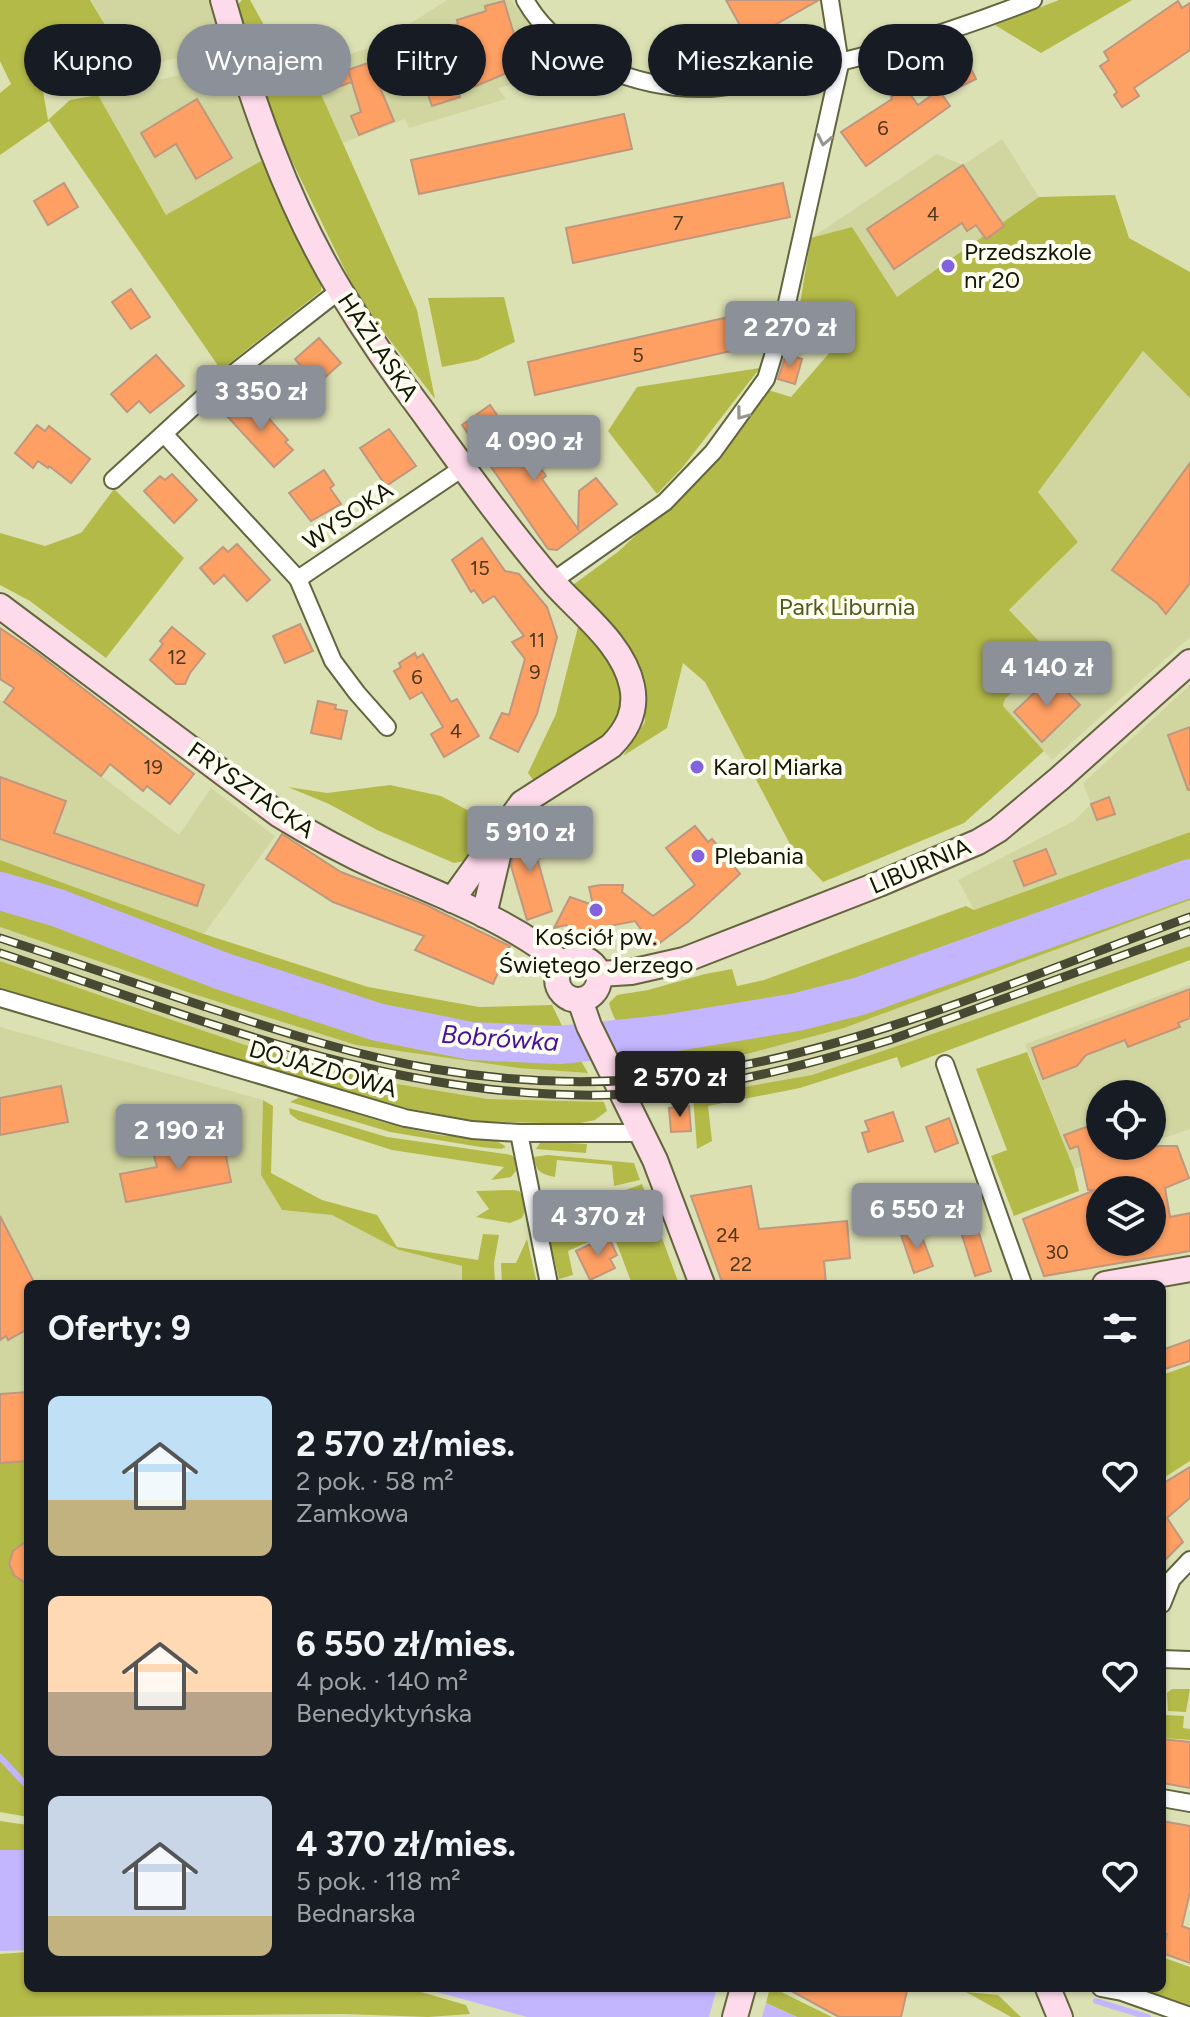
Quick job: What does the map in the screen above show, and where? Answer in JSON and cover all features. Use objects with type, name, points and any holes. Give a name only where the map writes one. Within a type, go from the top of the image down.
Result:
[{"type":"street","name":"HAŻLASKA","points":[[223,0],[261,121],[297,206],[340,290],[421,410],[464,467],[553,581],[620,657],[632,685],[633,708],[622,734],[611,746],[522,803],[452,900]]},
{"type":"street","points":[[525,0],[562,42],[601,67],[648,82]]},
{"type":"street","points":[[830,0],[834,24]]},
{"type":"street","points":[[842,63],[970,25],[1033,0]]},
{"type":"street","points":[[553,581],[665,502],[713,452],[766,379],[781,330],[833,96]]},
{"type":"street","points":[[113,480],[207,394],[340,290]]},
{"type":"street","points":[[165,435],[298,579],[333,661],[387,727]]},
{"type":"street","name":"WYSOKA","points":[[298,579],[464,467]]},
{"type":"street","name":"FRYSZTACKA","points":[[0,606],[278,814],[315,837],[484,915],[538,944],[564,965]]},
{"type":"street","name":"LIBURNIA","points":[[599,974],[631,972],[684,960],[978,842],[998,830],[1047,789],[1190,662]]},
{"type":"street","points":[[484,915],[507,821]]},
{"type":"street","points":[[571,960],[587,961],[599,974],[597,988],[587,998],[580,1000],[560,992],[558,971],[571,960]]},
{"type":"street","name":"DOJAZDOWA","points":[[0,998],[405,1118],[472,1130],[519,1133],[642,1133]]},
{"type":"street","points":[[580,1000],[589,1026],[642,1133],[700,1280]]},
{"type":"street","points":[[945,1064],[1022,1280]]},
{"type":"street","points":[[519,1133],[548,1280]]},
{"type":"street","points":[[1128,1280],[1190,1269]]},
{"type":"street","points":[[1166,1594],[1172,1579],[1190,1560]]},
{"type":"street","points":[[1166,1659],[1190,1660]]},
{"type":"street","points":[[1166,1799],[1190,1803]]},
{"type":"street","points":[[735,2017],[742,1992]]},
{"type":"street","points":[[1050,1992],[1060,2017]]},
{"type":"street","points":[[1122,1992],[1190,2016]]},
{"type":"shaded area","points":[[91,0],[211,0],[221,24],[177,24],[177,58],[161,62],[161,24],[105,24]]},
{"type":"shaded area","points":[[447,0],[511,0],[529,24],[502,24],[502,87],[498,88],[506,99],[409,128],[405,119],[343,143],[322,96],[351,96],[353,53],[367,49],[367,96],[486,96],[486,24],[409,24]]},
{"type":"shaded area","points":[[177,76],[177,96],[246,96],[268,157],[166,215],[99,96],[161,96],[161,80]]},
{"type":"shaded area","points":[[1002,139],[1039,197],[881,319],[795,334],[811,238],[937,154],[963,165]]},
{"type":"shaded area","points":[[1143,351],[1190,398],[1190,637],[1052,760],[1003,706],[1005,699],[1046,661],[1009,611],[1078,542],[1037,492]]},
{"type":"shaded area","points":[[37,653],[137,729],[101,776],[179,835],[211,788],[275,836],[204,934],[0,860],[0,700],[5,702]]},
{"type":"shaded area","points":[[1190,685],[1190,832],[974,910],[958,880],[1074,821],[1091,804],[1083,783]]},
{"type":"shaded area","points":[[1190,900],[1190,946],[812,1075],[652,1103],[637,1069],[747,1054],[844,1028]]},
{"type":"shaded area","points":[[0,927],[187,992],[356,1045],[518,1068],[588,1073],[604,1102],[488,1099],[379,1081],[251,1047],[0,961]]},
{"type":"shaded area","points":[[1190,985],[1190,1129],[1166,1137],[1166,1080],[1086,1080],[1086,1160],[1100,1160],[1074,1169],[1025,1044]]},
{"type":"shaded area","points":[[0,1027],[263,1100],[261,1175],[282,1210],[332,1215],[399,1250],[462,1266],[462,1280],[24,1280],[24,1461],[0,1463]]},
{"type":"shaded area","points":[[0,1850],[24,1850],[24,1950],[0,1951]]},
{"type":"shaded area","points":[[437,1992],[740,1992],[797,2017],[527,2017]]},
{"type":"green space","points":[[0,0],[90,0],[105,24],[24,24],[24,96],[44,96],[48,120],[70,100],[99,96],[166,215],[268,157],[322,278],[321,291],[221,370],[49,121],[0,155],[0,93],[11,84],[0,61]]},
{"type":"green space","points":[[242,0],[250,0],[263,24],[237,24],[232,11]]},
{"type":"green space","points":[[1059,0],[1132,0],[1041,53],[995,25]]},
{"type":"green space","points":[[265,96],[322,96],[417,310],[435,399],[360,301],[287,151]]},
{"type":"green space","name":"Park Liburnia","points":[[1115,195],[1129,238],[1190,272],[1190,398],[1143,351],[1038,492],[1078,542],[1009,610],[1055,658],[1046,661],[1005,699],[1003,706],[1044,751],[964,823],[823,882],[793,850],[705,682],[683,663],[667,728],[623,756],[645,722],[645,686],[633,657],[573,585],[619,551],[704,471],[765,389],[791,397],[845,335],[795,334],[811,238],[852,227],[897,297],[1039,197]]},
{"type":"green space","points":[[504,297],[515,342],[477,360],[442,367],[428,298]]},
{"type":"green space","points":[[760,368],[682,468],[657,494],[608,431],[637,387]]},
{"type":"green space","points":[[114,489],[184,558],[106,658],[30,601],[0,585],[0,533],[45,546],[73,536],[82,532]]},
{"type":"green space","points":[[579,623],[603,646],[614,667],[622,698],[621,718],[617,727],[602,740],[534,781],[528,773],[556,714]]},
{"type":"green space","points":[[390,785],[441,796],[488,821],[465,861],[454,863],[288,787],[327,793]]},
{"type":"green space","points":[[1190,832],[1190,900],[844,1028],[747,1054],[637,1069],[611,1010],[609,1003],[617,995],[705,974],[732,969],[737,986],[764,980],[966,906],[974,910]]},
{"type":"green space","points":[[0,860],[204,934],[368,987],[479,1007],[552,1005],[567,1036],[477,1035],[288,985],[0,885]]},
{"type":"green space","points":[[0,901],[263,999],[403,1038],[488,1051],[576,1052],[588,1073],[518,1068],[356,1045],[187,992],[0,927]]},
{"type":"green space","points":[[1190,946],[1190,960],[901,1068],[897,1057],[800,1088],[708,1106],[712,1141],[697,1149],[693,1096],[812,1075]]},
{"type":"green space","points":[[0,961],[251,1047],[379,1081],[488,1099],[604,1102],[607,1111],[595,1120],[575,1124],[476,1121],[395,1106],[0,988]]},
{"type":"green space","points":[[1027,1052],[1074,1169],[1079,1191],[1014,1216],[991,1156],[1007,1150],[976,1069]]},
{"type":"green space","points":[[300,1097],[404,1128],[439,1135],[483,1138],[506,1147],[480,1147],[390,1132],[290,1102]]},
{"type":"green space","points":[[263,1100],[273,1106],[271,1173],[322,1200],[377,1215],[397,1247],[478,1260],[483,1234],[499,1235],[495,1280],[462,1280],[462,1266],[399,1250],[332,1215],[282,1210],[261,1175]]},
{"type":"green space","points":[[289,1108],[387,1137],[511,1155],[516,1171],[511,1177],[491,1180],[504,1167],[392,1150],[298,1120],[290,1114]]},
{"type":"green space","points":[[540,1143],[587,1144],[586,1153],[536,1149]]},
{"type":"green space","points":[[547,1155],[634,1163],[640,1180],[614,1186],[612,1165],[557,1160],[555,1177],[550,1176],[538,1169],[534,1157]]},
{"type":"green space","points":[[642,1184],[678,1280],[630,1280],[612,1231],[568,1251],[573,1275],[559,1279],[542,1200],[547,1196],[553,1197],[552,1212],[616,1219],[615,1194]]},
{"type":"green space","points":[[476,1191],[519,1191],[524,1200],[522,1218],[510,1223],[476,1217],[489,1209]]},
{"type":"green space","points":[[527,1239],[536,1280],[502,1280],[501,1263],[516,1263]]},
{"type":"green space","points":[[1190,1365],[1190,1461],[1166,1476],[1166,1374]]},
{"type":"green space","points":[[24,1461],[24,1816],[0,1812],[0,1463]]},
{"type":"green space","points":[[1172,1689],[1190,1689],[1186,1712],[1168,1711],[1167,1693]]},
{"type":"green space","points":[[1166,1715],[1184,1716],[1183,1728],[1190,1729],[1190,1740],[1166,1738]]},
{"type":"green space","points":[[0,1821],[24,1824],[24,1850],[0,1850]]},
{"type":"green space","points":[[24,1952],[24,1992],[421,1992],[466,2005],[470,2014],[428,2017],[343,2014],[0,2017],[0,1954]]},
{"type":"green space","points":[[1166,1958],[1190,1967],[1190,2007],[1149,1992],[1166,1992]]},
{"type":"green space","points":[[769,1992],[781,1992],[832,2017],[797,2017],[766,2003]]},
{"type":"green space","points":[[966,1992],[998,1995],[1021,2017],[1011,2017]]},
{"type":"pier","points":[[716,1992],[750,1992],[767,1999],[762,2017],[709,2017]]},
{"type":"building","points":[[726,0],[819,0],[776,24],[739,24]]},
{"type":"building","points":[[504,1],[511,24],[502,24],[502,75],[486,82],[486,24],[458,24],[457,20],[486,11],[485,6]]},
{"type":"building","points":[[1178,1],[1182,8],[1190,3],[1190,50],[1134,88],[1139,96],[1122,107],[1114,95],[1117,92],[1100,66],[1109,60],[1104,52]]},
{"type":"building","points":[[367,63],[367,96],[383,96],[394,121],[359,135],[351,116],[361,112],[351,80],[351,69]]},
{"type":"building","points":[[428,96],[460,96],[460,97],[432,106]]},
{"type":"building","points":[[912,96],[918,105],[931,96],[943,96],[950,106],[866,166],[841,132],[891,97]]},
{"type":"building","points":[[197,99],[232,158],[196,179],[176,144],[155,157],[141,133]]},
{"type":"building","points":[[624,114],[632,149],[419,194],[411,160]]},
{"type":"building","points":[[963,165],[1004,226],[986,239],[976,225],[967,231],[962,223],[894,269],[867,229]]},
{"type":"building","points":[[64,183],[78,207],[48,225],[34,201]]},
{"type":"building","points":[[783,183],[790,217],[573,263],[566,228]]},
{"type":"building","points":[[131,289],[150,317],[131,329],[112,302]]},
{"type":"building","points":[[742,314],[749,347],[535,395],[528,362]]},
{"type":"building","points":[[319,338],[341,363],[301,399],[289,386],[296,380],[292,371],[300,365],[295,359]]},
{"type":"building","points":[[786,354],[802,359],[795,384],[778,379]]},
{"type":"building","points":[[156,355],[184,386],[150,413],[139,401],[127,412],[111,394]]},
{"type":"building","points":[[246,399],[261,415],[264,413],[293,450],[274,467],[227,416]]},
{"type":"building","points":[[490,405],[502,422],[506,419],[517,434],[513,438],[532,464],[536,462],[546,476],[542,479],[578,529],[579,491],[596,478],[617,504],[557,550],[548,549],[462,425]]},
{"type":"building","points":[[37,425],[45,431],[49,426],[90,459],[71,483],[38,461],[33,468],[15,453]]},
{"type":"building","points":[[389,429],[416,466],[386,486],[360,448]]},
{"type":"building","points":[[1190,463],[1190,583],[1166,614],[1157,603],[1112,570]]},
{"type":"building","points":[[324,470],[334,485],[330,488],[341,504],[311,521],[289,493]]},
{"type":"building","points":[[172,474],[197,500],[174,523],[144,491],[160,476],[165,480]]},
{"type":"building","points":[[482,538],[505,571],[519,574],[547,607],[557,637],[537,714],[518,752],[490,738],[502,713],[509,715],[525,659],[512,642],[524,636],[494,596],[483,603],[474,590],[471,592],[452,560]]},
{"type":"building","points":[[237,544],[270,580],[247,601],[224,575],[214,584],[200,568],[223,547],[228,552]]},
{"type":"building","points":[[300,624],[313,651],[285,663],[273,636]]},
{"type":"building","points":[[172,627],[205,654],[185,684],[176,684],[150,660]]},
{"type":"building","points":[[0,628],[194,774],[170,804],[147,786],[143,791],[110,764],[101,776],[4,702],[14,688],[0,679]]},
{"type":"building","points":[[415,653],[417,658],[423,654],[451,702],[457,699],[479,736],[444,757],[431,734],[443,727],[422,692],[410,699],[394,671],[401,667],[399,663]]},
{"type":"building","points":[[1052,676],[1080,705],[1042,742],[1014,712]]},
{"type":"building","points":[[318,701],[347,711],[341,739],[311,733]]},
{"type":"building","points":[[1190,727],[1190,790],[1188,790],[1168,735]]},
{"type":"building","points":[[0,777],[66,801],[54,833],[204,885],[197,906],[0,839]]},
{"type":"building","points":[[1109,797],[1115,814],[1097,820],[1091,804]]},
{"type":"building","points":[[531,818],[542,857],[537,858],[552,911],[527,920],[511,866],[517,836]]},
{"type":"building","points":[[695,826],[708,842],[712,839],[740,874],[654,948],[635,921],[574,933],[566,925],[554,928],[570,897],[593,905],[589,887],[601,885],[623,885],[622,892],[653,916],[695,885],[666,848]]},
{"type":"building","points":[[282,834],[341,872],[424,904],[510,946],[493,984],[415,950],[424,936],[333,902],[266,859]]},
{"type":"building","points":[[1046,849],[1056,874],[1024,886],[1014,861]]},
{"type":"building","points":[[1190,989],[1190,1018],[1178,1023],[1180,1027],[1128,1047],[1125,1040],[1086,1055],[1077,1066],[1043,1079],[1032,1048]]},
{"type":"building","points":[[61,1086],[68,1122],[0,1135],[0,1098]]},
{"type":"building","points":[[689,1106],[691,1131],[671,1132],[669,1108]]},
{"type":"building","points":[[893,1112],[903,1141],[868,1152],[862,1133],[869,1131],[865,1121]]},
{"type":"building","points":[[949,1118],[958,1143],[935,1152],[926,1127]]},
{"type":"building","points":[[1086,1127],[1086,1160],[1166,1160],[1166,1146],[1177,1146],[1189,1178],[1166,1188],[1166,1176],[1086,1176],[1086,1181],[1078,1146],[1070,1149],[1064,1135]]},
{"type":"building","points":[[223,1140],[231,1182],[126,1202],[120,1174],[157,1167],[153,1152]]},
{"type":"building","points":[[751,1186],[759,1229],[847,1221],[850,1258],[824,1261],[826,1280],[722,1280],[691,1196]]},
{"type":"building","points":[[1086,1194],[1086,1256],[1161,1256],[1044,1276],[1023,1219]]},
{"type":"building","points":[[1166,1194],[1170,1217],[1190,1213],[1190,1251],[1166,1255]]},
{"type":"building","points":[[970,1205],[991,1271],[975,1276],[954,1210]]},
{"type":"building","points":[[0,1216],[33,1280],[24,1280],[24,1331],[8,1340],[6,1336],[0,1340]]},
{"type":"building","points":[[919,1229],[933,1266],[914,1273],[901,1235]]},
{"type":"building","points":[[608,1236],[617,1255],[610,1259],[615,1268],[590,1280],[576,1251]]},
{"type":"building","points":[[1190,1340],[1190,1361],[1166,1369],[1166,1349]]},
{"type":"building","points":[[24,1392],[24,1461],[0,1463],[0,1394]]},
{"type":"building","points":[[1190,1467],[1190,1498],[1167,1518],[1183,1542],[1166,1559],[1166,1482]]},
{"type":"building","points":[[24,1543],[24,1582],[14,1575],[9,1564],[13,1551]]},
{"type":"building","points":[[1166,1739],[1190,1742],[1190,1788],[1166,1784]]},
{"type":"building","points":[[1166,1822],[1190,1826],[1190,1892],[1182,1926],[1190,1929],[1190,1963],[1166,1954]]},
{"type":"building","points":[[793,1992],[907,1992],[901,2017],[839,2017]]},
{"type":"waterway","name":"Bobrówka","points":[[0,891],[58,908],[222,971],[377,1022],[471,1041],[559,1045],[664,1034],[797,1012],[860,996],[1190,878]]},
{"type":"waterway","points":[[0,1757],[24,1783]]},
{"type":"waterway","points":[[1096,2001],[1148,2017]]},
{"type":"railway","points":[[0,938],[258,1024],[375,1057],[469,1074],[576,1082],[647,1079],[718,1070],[837,1042],[957,1004],[1190,917]]},
{"type":"railway","points":[[0,953],[222,1028],[372,1069],[449,1084],[526,1093],[605,1095],[713,1084],[855,1050],[1190,931]]},
{"type":"place","name":"Przedszkole nr 20","points":[[948,266]]},
{"type":"place","name":"Karol Miarka","points":[[697,767]]},
{"type":"place","name":"Plebania","points":[[698,856]]},
{"type":"place","name":"Kościół pw. Świętego Jerzego","points":[[596,910]]}]
